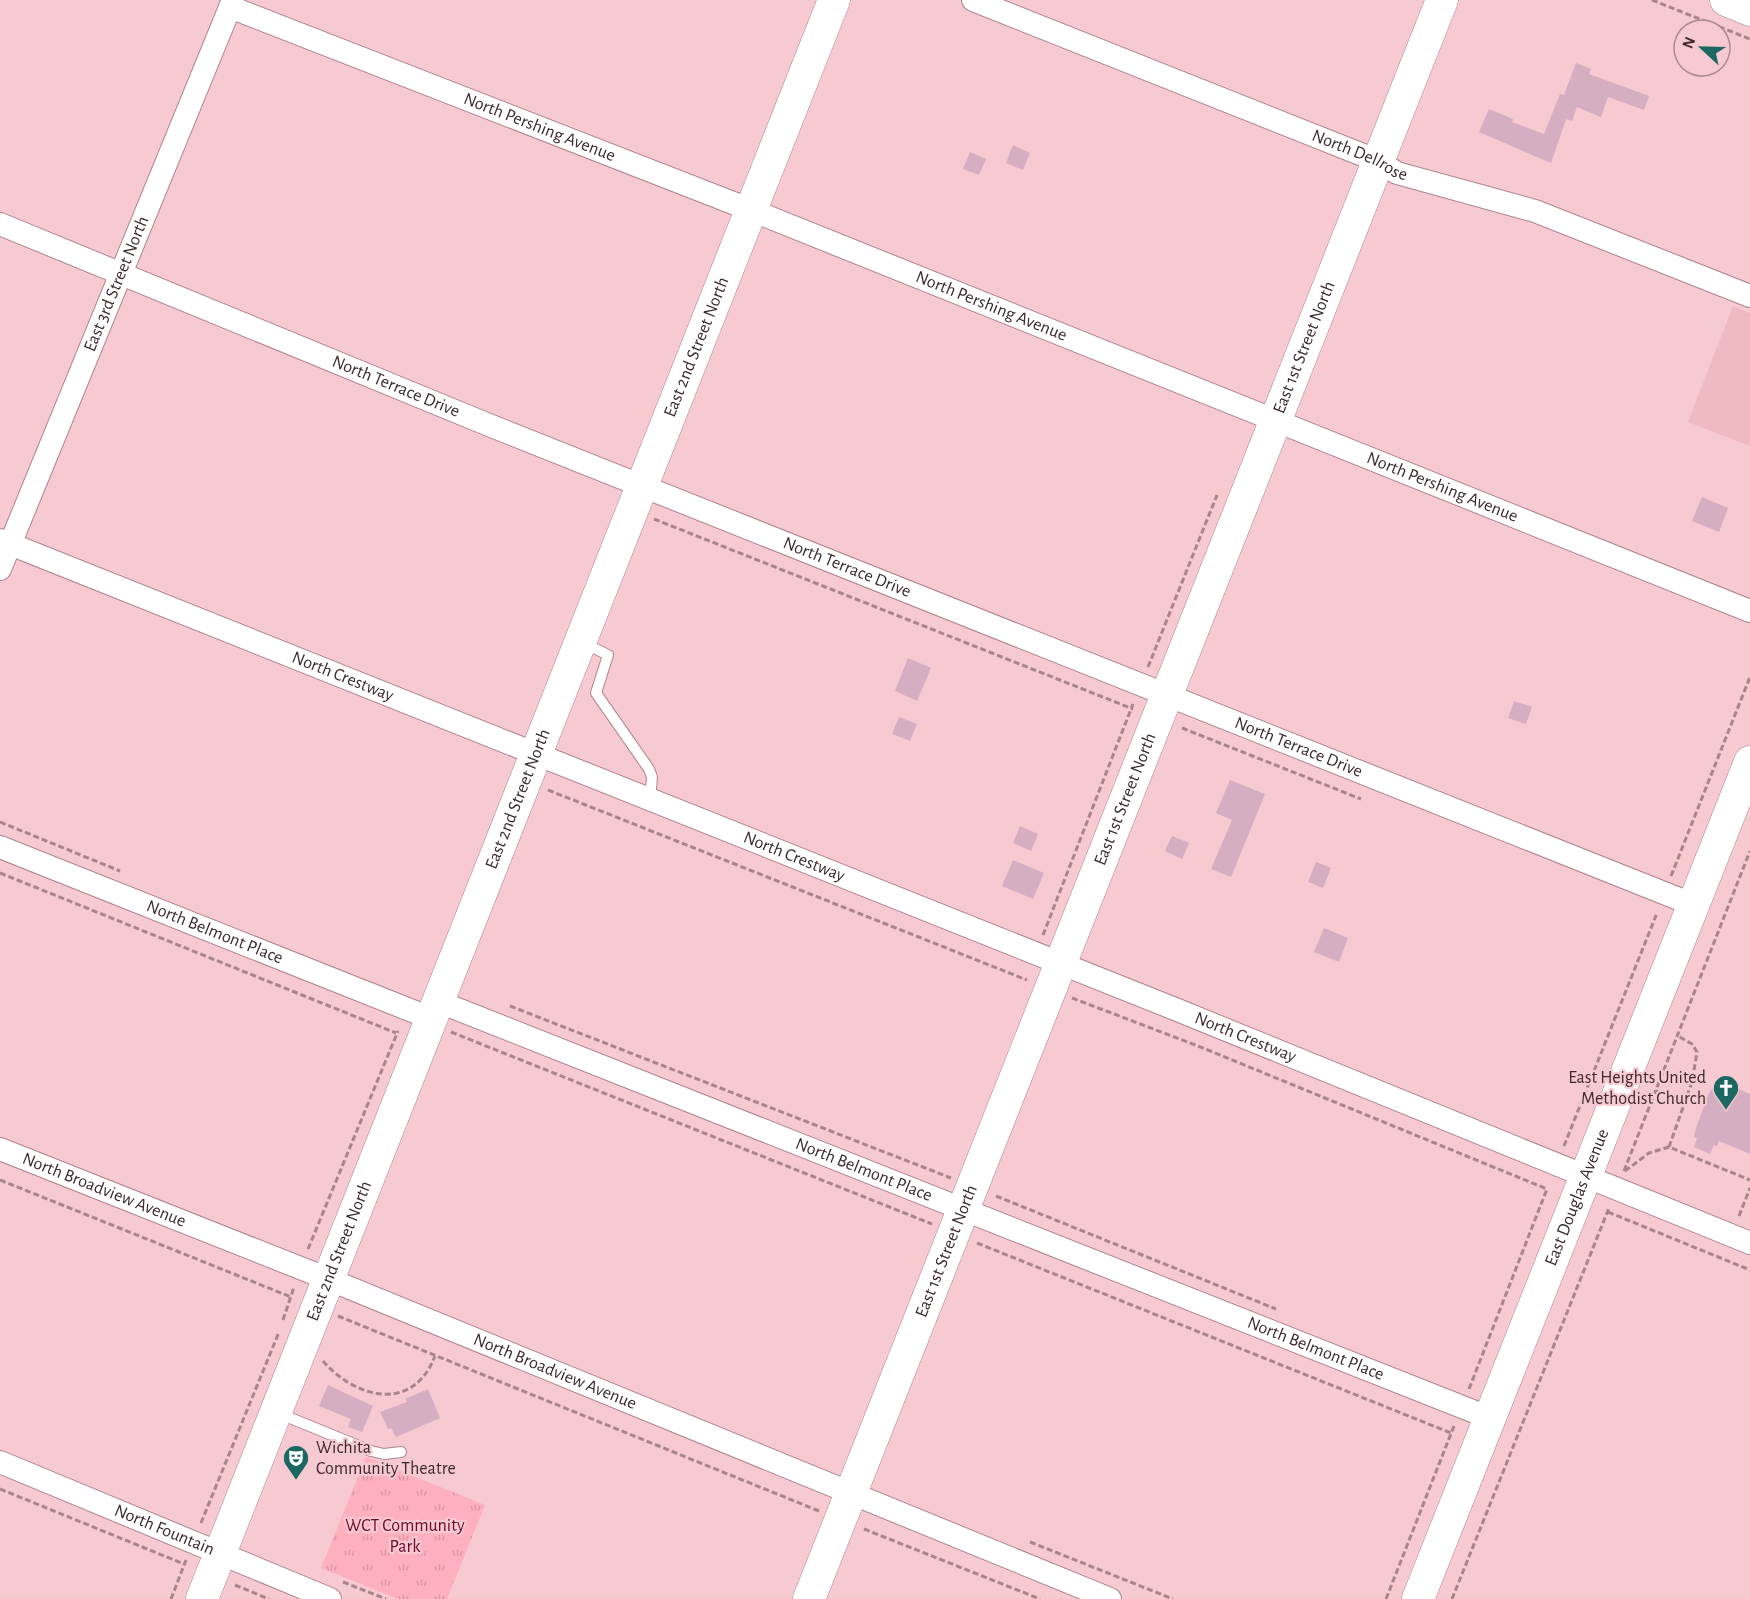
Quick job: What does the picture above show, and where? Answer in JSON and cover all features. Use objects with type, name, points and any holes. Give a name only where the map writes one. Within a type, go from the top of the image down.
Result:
[{"type":"street","name":"East 2nd Street North","points":[[211,1576],[834,0]]},
{"type":"street","name":"North Dellrose","points":[[973,0],[1378,161],[1397,173],[1535,211],[1750,296]]},
{"type":"street","name":"East 1st Street North","points":[[808,1599],[1442,0]]},
{"type":"street","points":[[1726,0],[1750,10]]},
{"type":"street","name":"North Pershing Avenue","points":[[232,3],[1750,611]]},
{"type":"street","name":"East 3rd Street North","points":[[0,569],[5,542],[121,274],[232,3]]},
{"type":"street","name":"North Terrace Drive","points":[[0,224],[121,274],[637,498],[1162,708],[1694,905]]},
{"type":"street","name":"North Crestway","points":[[5,542],[534,755],[1061,963],[1586,1177],[1620,1180],[1750,1243]]},
{"type":"street","name":"East Douglas Avenue","points":[[1418,1599],[1476,1412],[1586,1177],[1750,762]]},
{"type":"street","name":"North Belmont Place","points":[[0,847],[958,1221],[1476,1412]]},
{"type":"street","name":"North Broadview Avenue","points":[[0,1149],[322,1293],[844,1506],[1110,1599]]},
{"type":"street","name":"North Fountain","points":[[0,1462],[211,1576],[330,1599]]},
{"type":"lane","points":[[580,641],[608,655],[596,693],[650,769],[652,777],[650,801]]},
{"type":"lane","points":[[275,1412],[371,1451],[384,1454],[401,1452]]},
{"type":"path","points":[[1652,0],[1750,39]]},
{"type":"path","points":[[637,498],[1162,708],[1361,799]]},
{"type":"path","points":[[1386,1599],[1451,1433],[1476,1412],[1556,1165],[1750,676]]},
{"type":"path","points":[[1452,1599],[1750,851]]},
{"type":"path","points":[[0,873],[391,1033],[431,1017],[449,1032],[958,1221],[1451,1433]]},
{"type":"path","points":[[1669,1147],[1692,1082],[1697,1052],[1692,1044],[1678,1036]]},
{"type":"path","points":[[1656,1091],[1685,1101]]},
{"type":"path","points":[[1620,1180],[1649,1153],[1669,1147],[1750,1180]]},
{"type":"path","points":[[0,1180],[322,1293],[435,1356],[844,1506],[1040,1599]]},
{"type":"path","points":[[1738,1218],[1750,1188]]},
{"type":"path","points":[[1608,1212],[1750,1270]]},
{"type":"path","points":[[321,1359],[335,1374],[350,1385],[372,1394],[392,1395],[410,1387],[424,1376],[435,1356]]},
{"type":"path","points":[[0,1489],[269,1599]]},
{"type":"shaded area","points":[[1733,306],[1750,313],[1750,446],[1688,422]]},
{"type":"green space","name":"WCT Community Park","points":[[366,1457],[485,1505],[447,1599],[398,1599],[321,1568]]},
{"type":"building","points":[[1576,63],[1591,69],[1589,74],[1649,96],[1644,110],[1608,97],[1601,117],[1577,107],[1572,121],[1566,119],[1551,163],[1479,132],[1489,109],[1513,119],[1512,122],[1544,134],[1560,94],[1564,95]]},
{"type":"building","points":[[1013,145],[1030,153],[1023,170],[1006,163]]},
{"type":"building","points":[[970,152],[986,159],[979,175],[963,169]]},
{"type":"building","points":[[1702,497],[1728,508],[1719,532],[1692,521]]},
{"type":"building","points":[[908,658],[931,668],[917,701],[895,691]]},
{"type":"building","points":[[1514,701],[1532,707],[1526,724],[1508,718]]},
{"type":"building","points":[[899,717],[917,724],[910,741],[892,734]]},
{"type":"building","points":[[1230,780],[1265,794],[1231,877],[1211,869],[1232,820],[1216,813]]},
{"type":"building","points":[[1020,826],[1038,834],[1031,851],[1013,843]]},
{"type":"building","points":[[1172,836],[1189,843],[1182,859],[1165,851]]},
{"type":"building","points":[[1013,860],[1044,873],[1033,899],[1002,886]]},
{"type":"building","points":[[1316,862],[1331,868],[1323,888],[1308,882]]},
{"type":"building","points":[[1324,928],[1348,938],[1339,962],[1314,952]]},
{"type":"building","name":"East Heights United Methodist Church","points":[[1719,1079],[1750,1094],[1750,1154],[1719,1141],[1717,1146],[1714,1145],[1710,1154],[1694,1147],[1697,1138],[1694,1137],[1696,1128],[1709,1093]]},
{"type":"building","points":[[328,1385],[373,1406],[362,1432],[348,1427],[351,1419],[319,1406]]},
{"type":"building","points":[[428,1389],[440,1418],[396,1437],[391,1428],[388,1429],[380,1412],[407,1402],[405,1399]]},
{"type":"place","name":"East Heights United Methodist Church","points":[[1726,1111]]},
{"type":"place","name":"Wichita Community Theatre","points":[[296,1481]]}]
